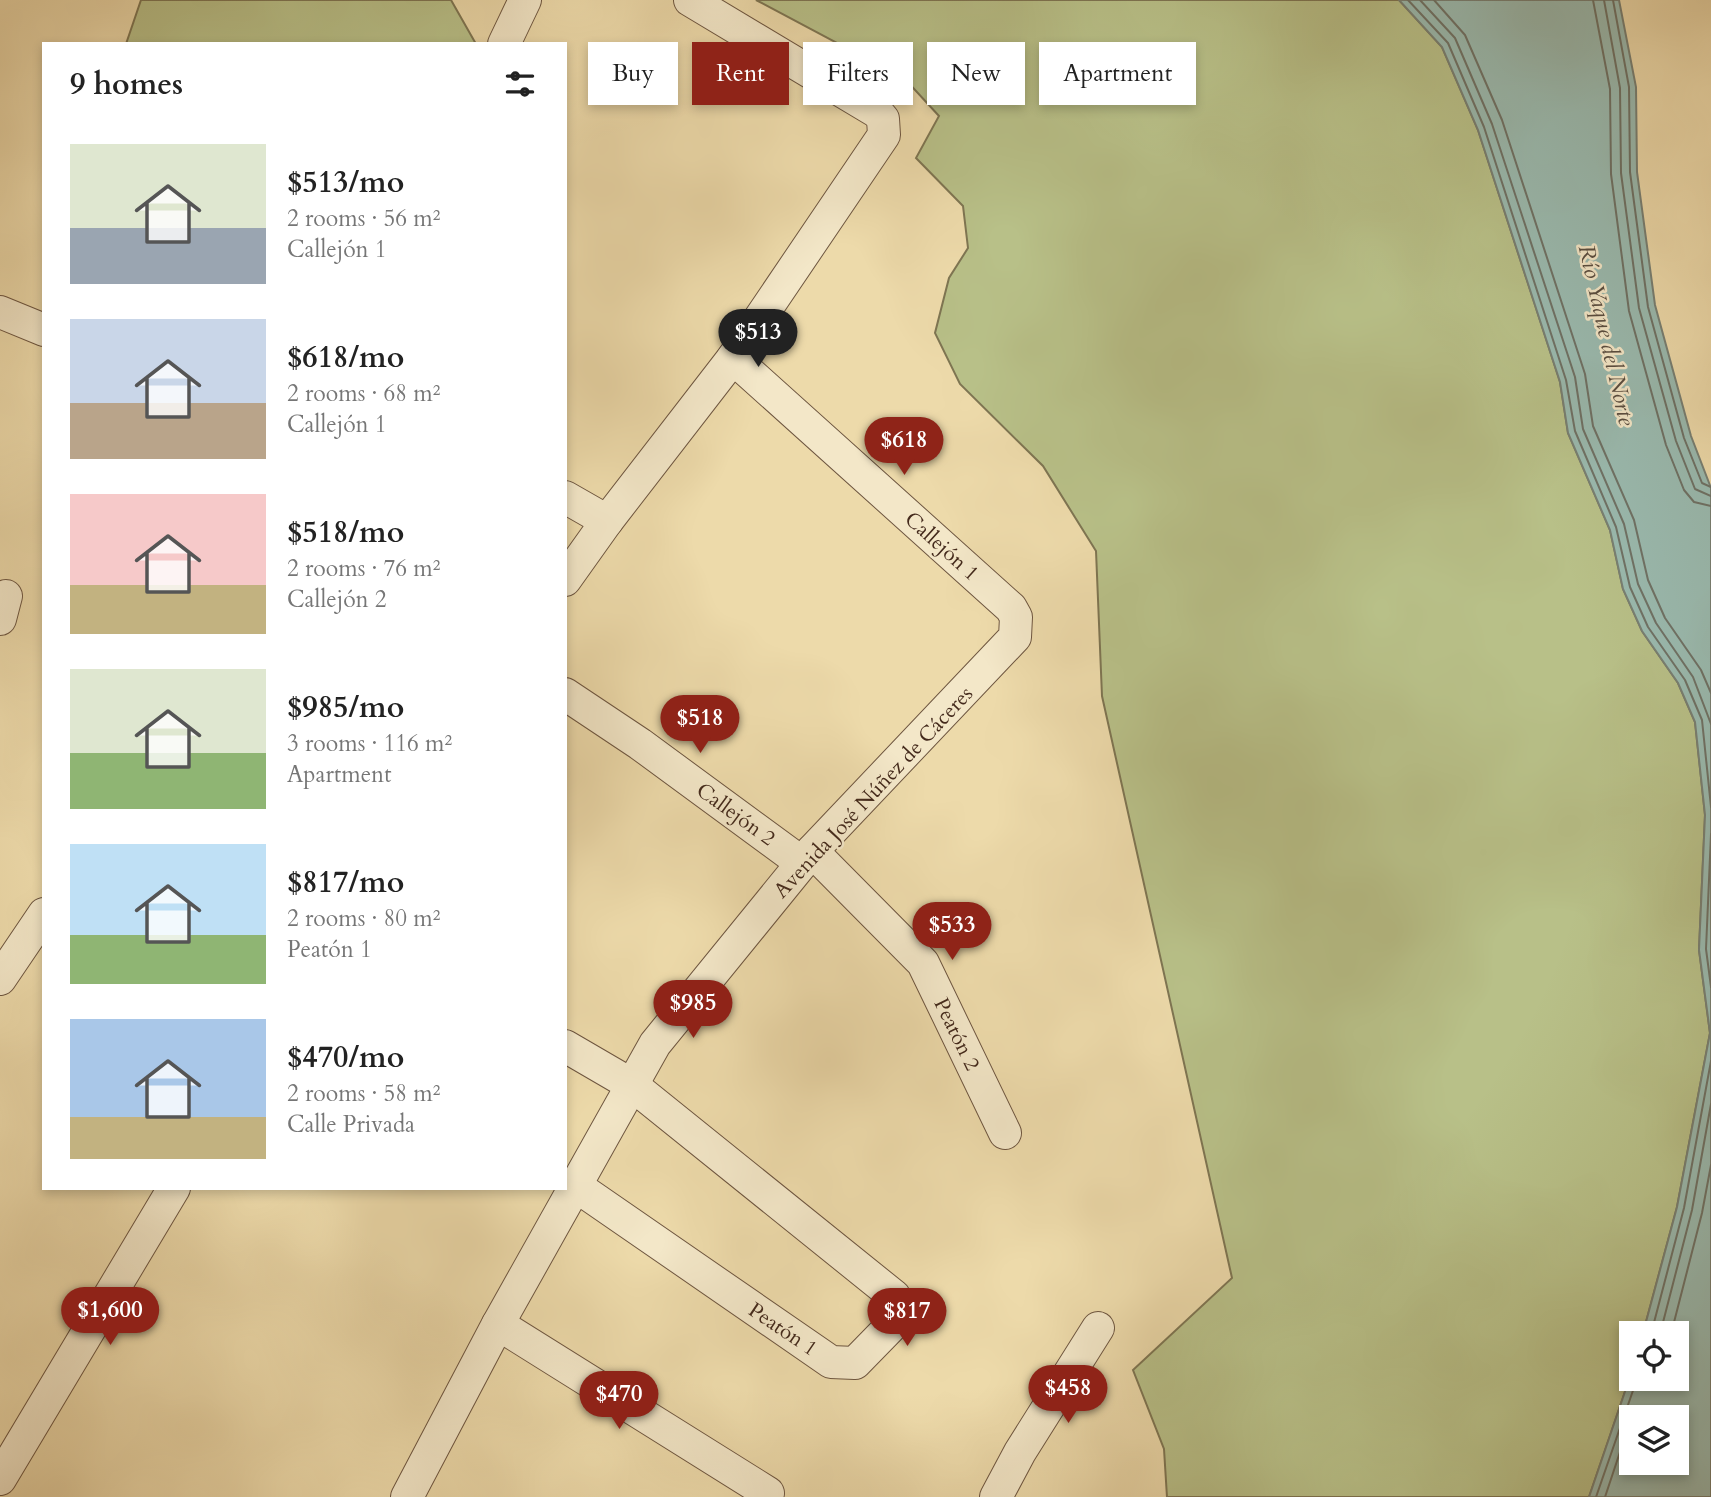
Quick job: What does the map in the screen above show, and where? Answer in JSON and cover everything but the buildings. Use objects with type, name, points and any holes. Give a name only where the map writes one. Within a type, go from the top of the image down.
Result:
[{"type":"street","points":[[505,42],[525,0]]},
{"type":"street","points":[[567,577],[733,358],[884,135],[885,128],[877,112],[690,0]]},
{"type":"street","points":[[0,312],[42,329]]},
{"type":"street","name":"Callejón 1","points":[[733,358],[1012,608],[1017,628]]},
{"type":"street","points":[[567,498],[607,521]]},
{"type":"street","name":"Avenida José Núñez de Cáceres","points":[[407,1497],[498,1324],[655,1044],[807,857],[1012,643],[1017,628]]},
{"type":"street","name":"Callejón 2","points":[[567,695],[807,857]]},
{"type":"street","name":"Peatón 2","points":[[807,857],[923,963],[1005,1133]]},
{"type":"street","points":[[0,979],[42,917]]},
{"type":"street","points":[[567,1047],[632,1085]]},
{"type":"street","name":"Peatón 1","points":[[576,1186],[831,1362],[855,1363],[898,1319],[894,1296],[632,1085]]},
{"type":"street","points":[[0,1479],[173,1190]]},
{"type":"street","points":[[498,1324],[768,1493]]},
{"type":"street","points":[[996,1497],[1020,1452],[1098,1328]]},
{"type":"green space","points":[[141,0],[451,0],[475,42],[127,42]]},
{"type":"green space","points":[[756,0],[1399,0],[1442,47],[1478,130],[1560,382],[1568,433],[1610,530],[1623,589],[1642,631],[1678,683],[1695,722],[1705,815],[1699,950],[1710,1033],[1677,1207],[1646,1321],[1619,1321],[1619,1391],[1625,1391],[1589,1497],[1167,1497],[1164,1449],[1133,1370],[1232,1278],[1102,696],[1096,551],[1043,466],[960,384],[935,333],[949,278],[968,248],[963,206],[916,158],[939,116],[929,105],[1025,105],[1025,42],[927,42],[927,103],[913,88],[913,42],[835,42]]},
{"type":"water","name":"Río Yaque del Norte","points":[[1399,0],[1619,0],[1636,87],[1637,172],[1655,305],[1691,436],[1711,488],[1711,1497],[1589,1497],[1619,1409],[1619,1475],[1689,1475],[1689,1405],[1620,1405],[1625,1391],[1689,1391],[1689,1321],[1646,1321],[1677,1207],[1710,1033],[1699,950],[1705,815],[1695,722],[1678,683],[1642,631],[1623,589],[1610,530],[1568,433],[1560,382],[1478,130],[1442,47]]}]
